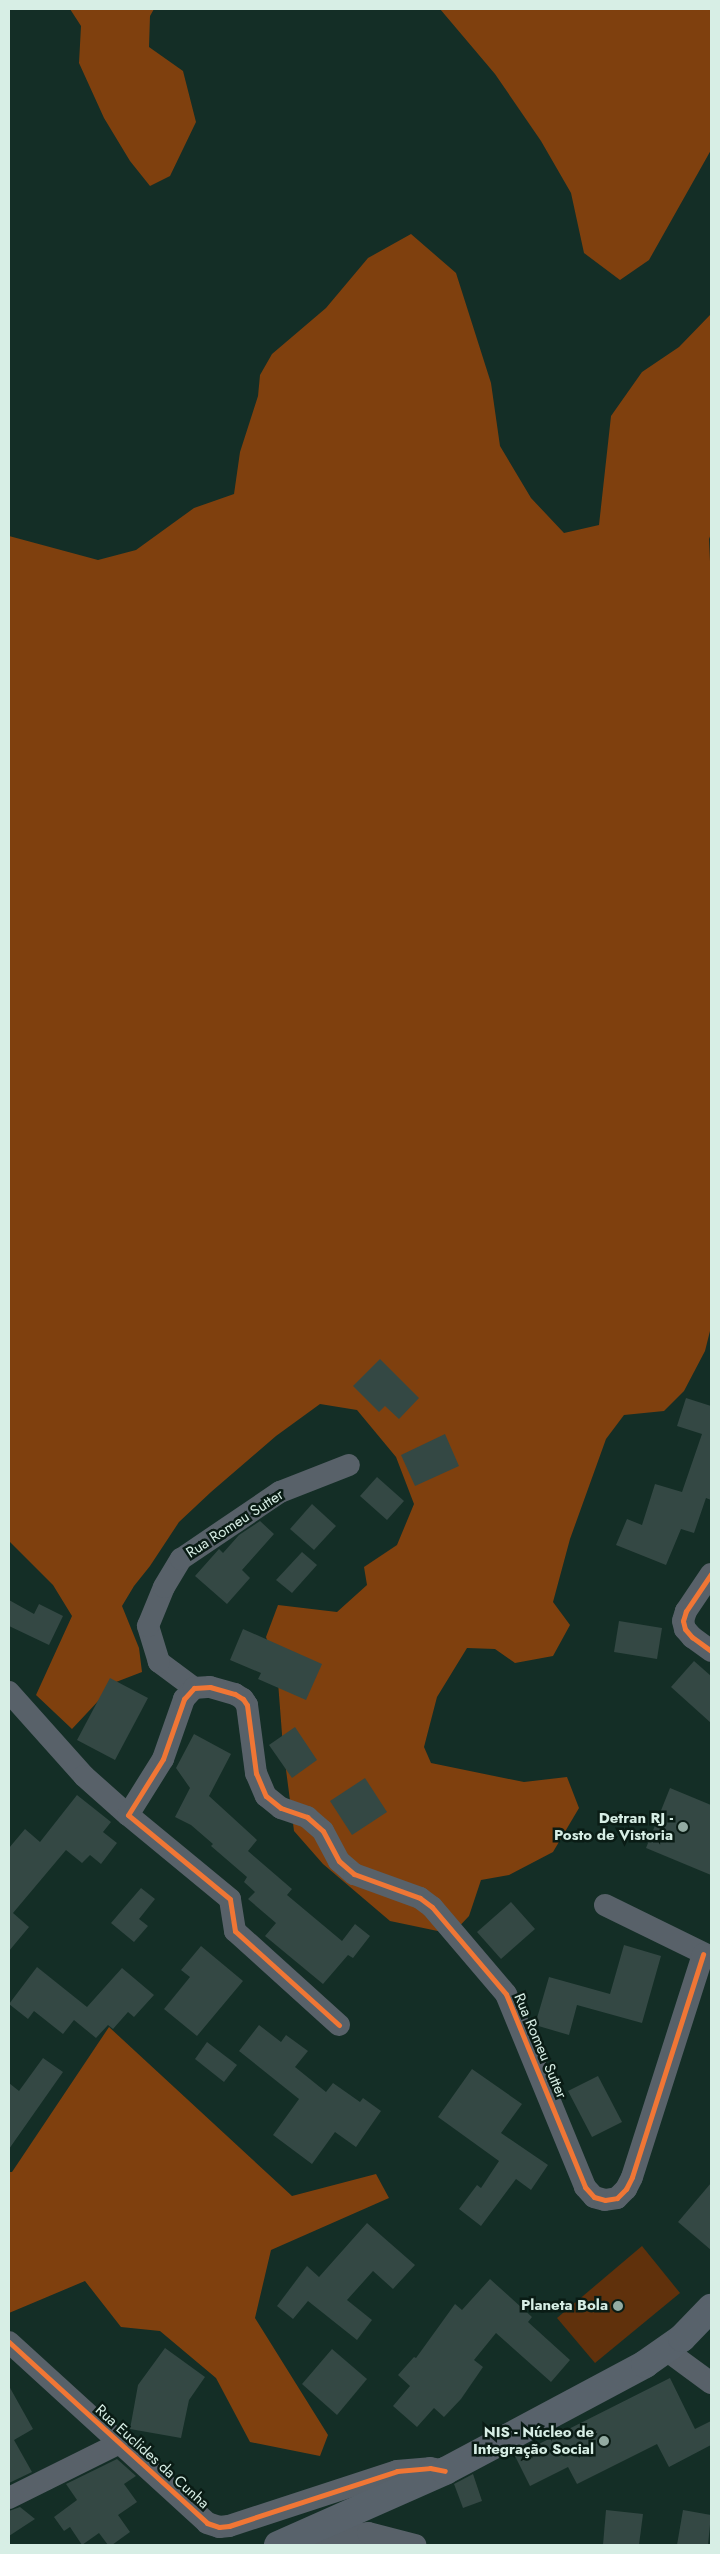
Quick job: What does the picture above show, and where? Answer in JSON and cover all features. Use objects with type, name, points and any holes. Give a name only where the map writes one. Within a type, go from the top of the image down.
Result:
[{"type":"main road","points":[[278,2545],[446,2471],[645,2364],[682,2338],[711,2308]]},
{"type":"street","name":"Rua Romeu Sutter","points":[[349,1465],[280,1492],[181,1559],[164,1587],[148,1626],[160,1662],[194,1688],[210,1687],[243,1699],[247,1705],[256,1773],[266,1796],[281,1808],[307,1817],[322,1831],[340,1862],[354,1874],[420,1898],[432,1908],[506,1994],[584,2187],[594,2197],[604,2200],[617,2198],[626,2190],[632,2178],[707,1956]]},
{"type":"street","points":[[711,1574],[686,1611],[683,1621],[685,1629],[692,1637],[711,1651]]},
{"type":"street","points":[[128,1815],[163,1759],[184,1699],[194,1688]]},
{"type":"street","points":[[9,1692],[84,1776],[230,1899],[235,1931],[339,2025]]},
{"type":"street","points":[[605,1905],[707,1956]]},
{"type":"street","name":"Rua Euclides da Cunha","points":[[9,2342],[118,2444],[207,2523],[219,2527],[230,2526],[397,2471],[422,2468],[446,2471]]},
{"type":"street","points":[[666,2350],[711,2383]]},
{"type":"street","points":[[9,2498],[118,2444]]},
{"type":"street","points":[[308,2532],[331,2537],[368,2533],[415,2545]]},
{"type":"shaded area","points":[[70,9],[154,9],[150,16],[149,47],[183,71],[196,122],[170,176],[150,186],[130,161],[104,118],[79,63],[81,26]]},
{"type":"shaded area","points":[[440,9],[711,9],[711,150],[649,260],[620,280],[584,253],[571,193],[541,141],[495,74]]},
{"type":"shaded area","points":[[411,234],[456,273],[491,383],[500,446],[531,498],[564,533],[599,525],[611,416],[642,372],[679,347],[711,314],[711,534],[709,539],[711,584],[711,1327],[705,1351],[684,1391],[664,1411],[624,1415],[606,1439],[570,1539],[553,1602],[570,1625],[553,1656],[515,1663],[495,1649],[467,1648],[437,1697],[424,1747],[431,1763],[524,1782],[567,1777],[579,1808],[553,1852],[509,1875],[481,1880],[469,1916],[452,1934],[390,1921],[323,1864],[294,1831],[283,1747],[277,1669],[266,1637],[278,1605],[337,1612],[367,1585],[364,1567],[397,1545],[414,1504],[396,1457],[357,1410],[320,1404],[276,1436],[179,1522],[122,1606],[139,1648],[142,1672],[116,1682],[72,1729],[36,1695],[72,1616],[53,1585],[9,1541],[9,536],[98,560],[136,550],[194,508],[234,494],[240,452],[258,396],[260,375],[272,354],[326,308],[368,258]]},
{"type":"shaded area","points":[[109,2027],[292,2196],[376,2174],[389,2198],[271,2250],[255,2318],[328,2435],[320,2456],[250,2442],[216,2378],[160,2331],[121,2327],[85,2281],[9,2313],[9,2172],[12,2172]]},
{"type":"shaded area","name":"Planeta Bola","points":[[642,2246],[680,2293],[595,2363],[557,2318]]},
{"type":"building","points":[[380,1359],[419,1398],[399,1419],[385,1406],[379,1412],[353,1386]]},
{"type":"building","points":[[686,1398],[711,1406],[711,1500],[706,1498],[694,1533],[681,1529],[666,1565],[616,1545],[627,1519],[642,1525],[655,1484],[682,1492],[702,1434],[677,1426]]},
{"type":"building","points":[[445,1434],[459,1466],[415,1486],[401,1455]]},
{"type":"building","points":[[377,1477],[404,1501],[387,1520],[360,1496]]},
{"type":"building","points":[[312,1504],[336,1526],[314,1550],[290,1529]]},
{"type":"building","points":[[260,1521],[274,1534],[242,1570],[250,1578],[227,1604],[195,1576],[219,1549],[223,1553],[239,1535]]},
{"type":"building","points":[[302,1552],[317,1565],[292,1593],[276,1580]]},
{"type":"building","points":[[9,1600],[34,1614],[39,1604],[63,1616],[49,1645],[9,1626]]},
{"type":"building","points":[[619,1621],[662,1628],[657,1659],[614,1652]]},
{"type":"building","points":[[243,1629],[322,1664],[306,1700],[258,1679],[261,1673],[230,1660]]},
{"type":"building","points":[[694,1661],[711,1676],[711,1723],[671,1687]]},
{"type":"building","points":[[110,1678],[148,1698],[115,1760],[77,1740]]},
{"type":"building","points":[[295,1727],[317,1760],[292,1778],[269,1745]]},
{"type":"building","points":[[194,1734],[231,1754],[209,1796],[257,1840],[248,1851],[292,1889],[287,1895],[342,1941],[355,1924],[370,1936],[353,1958],[348,1955],[323,1984],[265,1936],[276,1923],[248,1899],[255,1892],[244,1882],[247,1877],[211,1846],[213,1844],[191,1825],[175,1817],[190,1788],[176,1768]]},
{"type":"building","points":[[365,1778],[387,1812],[352,1835],[330,1801]]},
{"type":"building","name":"Detran RJ - Posto de Vistoria","points":[[670,1788],[711,1805],[711,1875],[646,1848]]},
{"type":"building","points":[[77,1795],[111,1822],[103,1832],[117,1843],[101,1864],[90,1855],[82,1863],[66,1850],[13,1913],[29,1927],[9,1951],[9,1848],[25,1829],[40,1842]]},
{"type":"building","points":[[141,1888],[155,1899],[139,1919],[148,1926],[134,1942],[111,1923]]},
{"type":"building","points":[[511,1902],[535,1929],[501,1959],[477,1932]]},
{"type":"building","points":[[624,1945],[661,1956],[642,2023],[577,2005],[569,2035],[535,2025],[549,1977],[610,1994]]},
{"type":"building","points":[[201,1946],[243,1981],[197,2036],[164,2009],[190,1977],[181,1970]]},
{"type":"building","points":[[37,1967],[87,2007],[122,1968],[154,1995],[134,2017],[128,2012],[113,2029],[108,2025],[96,2038],[74,2020],[63,2034],[34,2011],[28,2019],[9,2004]]},
{"type":"building","points":[[259,2025],[281,2042],[286,2035],[308,2051],[295,2067],[326,2092],[333,2083],[360,2102],[363,2098],[381,2111],[356,2147],[335,2132],[312,2164],[273,2135],[299,2099],[239,2051]]},
{"type":"building","points":[[207,2042],[237,2065],[224,2082],[195,2059]]},
{"type":"building","points":[[43,2058],[63,2072],[9,2149],[9,2083],[19,2091]]},
{"type":"building","points":[[472,2069],[522,2104],[501,2133],[548,2165],[531,2190],[516,2179],[481,2226],[459,2209],[477,2185],[481,2188],[499,2161],[438,2117]]},
{"type":"building","points":[[598,2076],[622,2122],[592,2137],[568,2091]]},
{"type":"building","points":[[711,2183],[711,2250],[678,2222]]},
{"type":"building","points":[[367,2223],[415,2265],[393,2289],[373,2271],[347,2300],[372,2320],[357,2340],[308,2301],[293,2319],[277,2306],[307,2266],[319,2277]]},
{"type":"building","points":[[490,2279],[532,2317],[528,2322],[570,2360],[551,2382],[496,2333],[474,2360],[483,2367],[461,2399],[444,2417],[434,2408],[417,2427],[393,2406],[410,2386],[398,2375],[414,2357],[416,2358],[455,2304],[462,2310]]},
{"type":"building","points":[[165,2348],[205,2377],[189,2400],[181,2438],[130,2429],[138,2385]]},
{"type":"building","points":[[332,2349],[367,2379],[337,2415],[302,2384]]},
{"type":"building","name":"NIS - Núcleo de Integração Social","points":[[670,2378],[695,2429],[711,2421],[711,2445],[669,2467],[657,2444],[577,2484],[568,2467],[530,2486],[515,2456]]},
{"type":"building","points":[[9,2386],[33,2429],[14,2440],[32,2472],[9,2483]]},
{"type":"building","points":[[117,2459],[136,2476],[124,2484],[137,2502],[118,2515],[130,2532],[112,2545],[108,2545],[99,2533],[82,2545],[70,2527],[64,2531],[54,2517],[77,2500],[66,2484]]},
{"type":"building","points":[[473,2474],[482,2501],[463,2508],[454,2484]]},
{"type":"building","points":[[20,2507],[35,2519],[9,2536],[9,2511]]},
{"type":"building","points":[[606,2510],[643,2514],[639,2545],[603,2545]]},
{"type":"building","points":[[683,2510],[711,2515],[708,2545],[677,2545]]},
{"type":"cycle path","points":[[711,1574],[686,1611],[683,1621],[685,1629],[692,1637],[711,1651]]},
{"type":"cycle path","points":[[339,2025],[235,1931],[230,1899],[128,1815],[163,1759],[184,1699],[194,1688],[210,1687],[235,1694],[243,1699],[247,1705],[256,1773],[266,1796],[281,1808],[307,1817],[323,1831],[339,1861],[354,1874],[420,1898],[432,1907],[506,1994],[585,2187],[594,2197],[605,2200],[617,2198],[626,2189],[632,2177],[703,1954]]},
{"type":"cycle path","points":[[9,2342],[207,2523],[219,2527],[229,2526],[397,2471],[430,2468],[445,2471]]},
{"type":"place","name":"Detran RJ - Posto de Vistoria","points":[[683,1827]]},
{"type":"place","name":"Planeta Bola","points":[[618,2306]]},
{"type":"place","name":"NIS - Núcleo de Integração Social","points":[[604,2441]]}]
